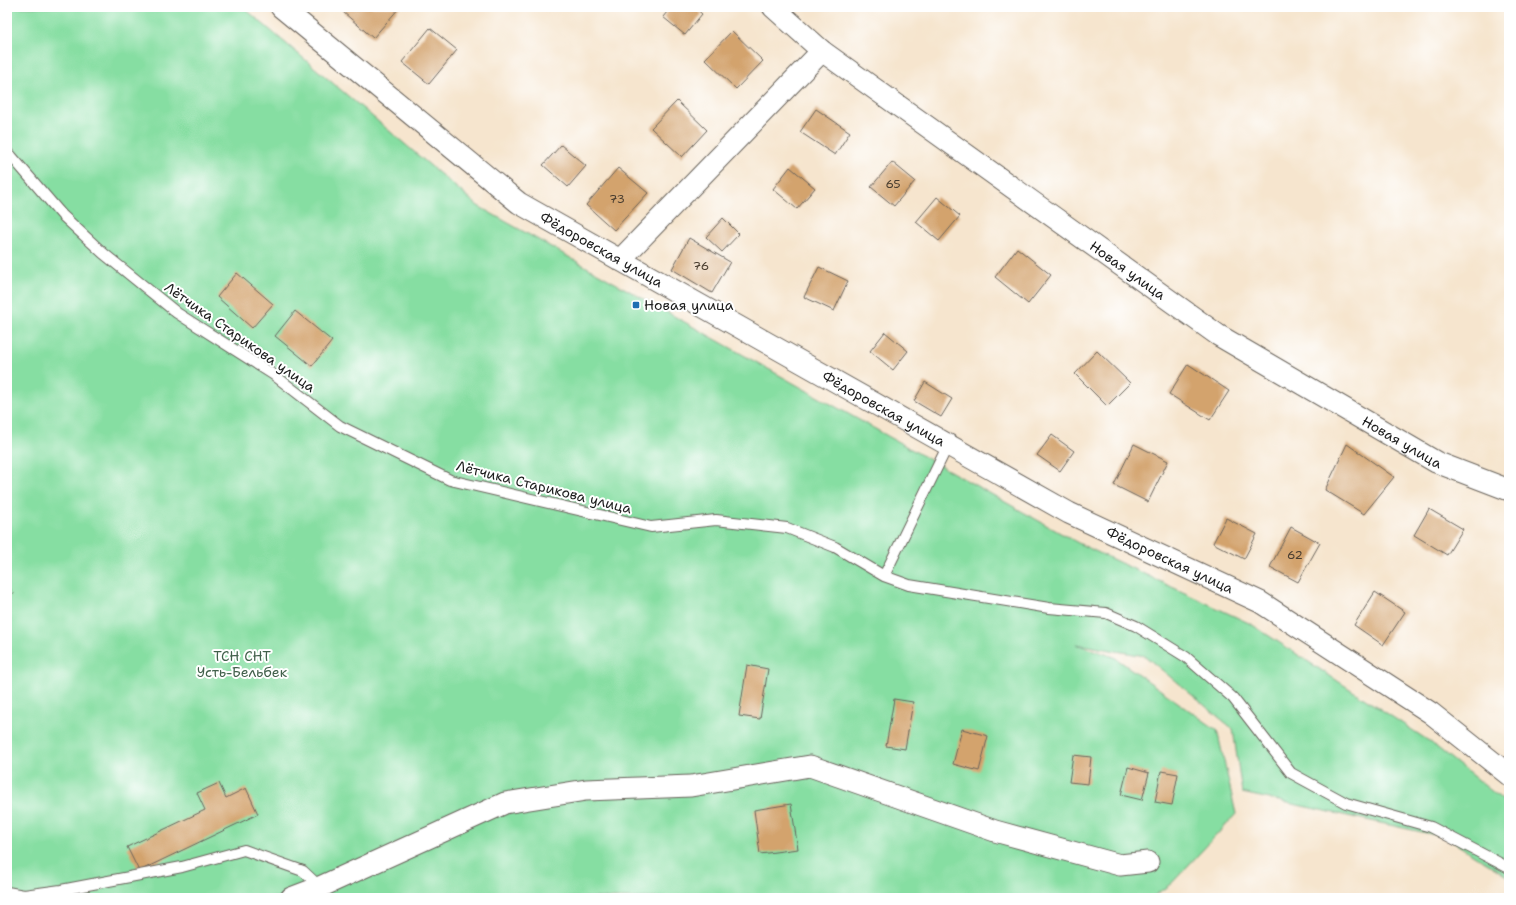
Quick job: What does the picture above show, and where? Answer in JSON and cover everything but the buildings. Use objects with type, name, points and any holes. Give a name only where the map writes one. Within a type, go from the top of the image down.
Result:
[{"type":"street","name":"Фёдоровская улица","points":[[281,7],[519,202],[1069,514],[1260,602],[1431,713],[1509,775]]},
{"type":"street","name":"Новая улица","points":[[773,7],[822,51],[1218,335],[1436,462],[1509,490]]},
{"type":"street","points":[[620,260],[822,51]]},
{"type":"street","points":[[291,898],[320,887],[505,803],[586,790],[691,786],[810,766],[995,831],[1120,865],[1148,862]]},
{"type":"lane","name":"Лётчика Старикова улица","points":[[7,151],[62,215],[103,253],[171,308],[274,375],[340,426],[450,480],[651,527],[716,520],[787,528],[835,547],[884,576],[909,585],[1049,608],[1106,614],[1136,626],[1186,656],[1233,698],[1291,773],[1346,803],[1431,827],[1509,868]]},
{"type":"lane","points":[[884,576],[948,445]]},
{"type":"lane","points":[[7,892],[24,895],[61,890],[182,867],[244,850],[303,871],[320,887]]},
{"type":"path","points":[[7,588],[14,593]]},
{"type":"green space","name":"ТСН СНТ Усть-Бельбек","points":[[7,7],[243,7],[478,206],[1080,544],[1251,624],[1429,741],[1509,805],[1509,877],[1445,837],[1242,793],[1233,729],[1145,656],[1076,644],[1114,657],[1217,730],[1236,814],[1172,883],[1151,898],[7,898]]},
{"type":"place","name":"Новая улица","points":[[636,305]]}]
